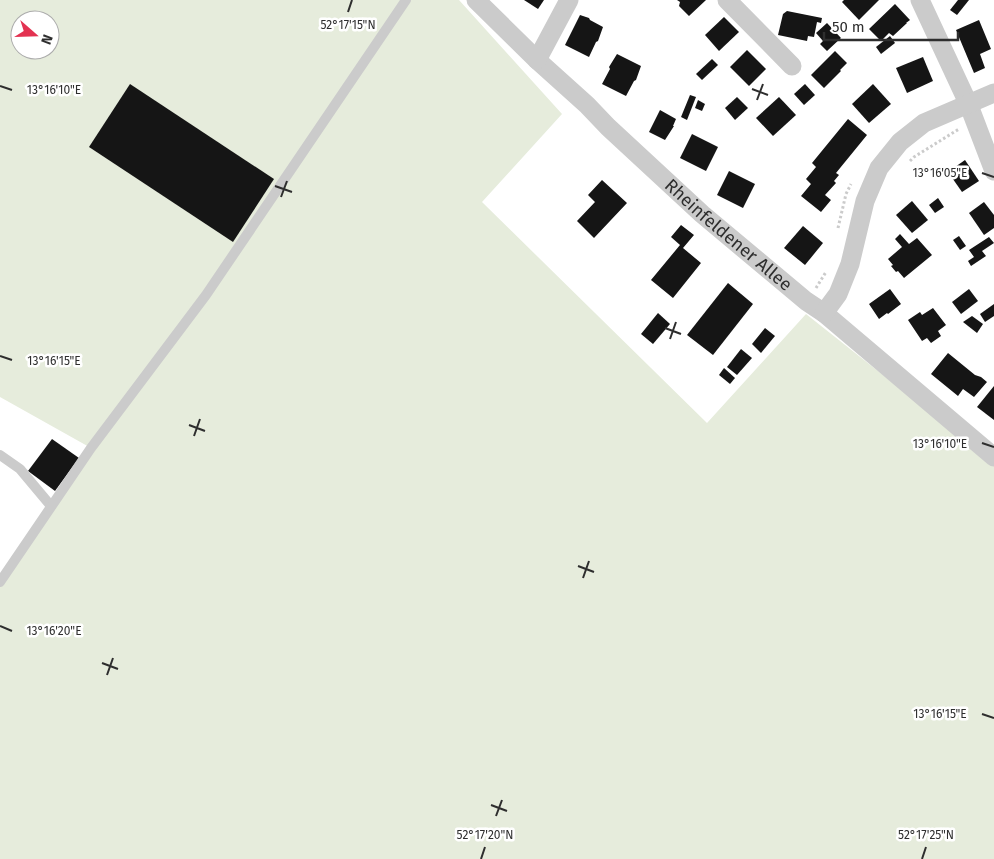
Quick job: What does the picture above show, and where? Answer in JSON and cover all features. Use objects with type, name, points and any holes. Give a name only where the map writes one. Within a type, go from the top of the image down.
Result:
[{"type":"street","name":"Rheinfeldener Allee","points":[[476,0],[537,60],[702,214],[806,301],[824,313],[994,457]]},
{"type":"street","points":[[537,60],[569,0]]},
{"type":"street","points":[[727,0],[792,66]]},
{"type":"street","points":[[920,0],[972,112],[994,171]]},
{"type":"street","points":[[824,313],[838,294],[850,264],[865,201],[879,168],[900,142],[924,123],[972,112],[994,93]]},
{"type":"lane","points":[[0,582],[91,448],[206,296],[406,0]]},
{"type":"lane","points":[[0,455],[20,469],[51,506]]},
{"type":"path","points":[[908,163],[972,112]]},
{"type":"green space","points":[[0,0],[459,0],[562,114],[482,202],[707,423],[806,314],[994,463],[994,859],[0,859],[0,582],[91,448],[0,397]]},
{"type":"building","points":[[524,0],[544,0],[538,9]]},
{"type":"building","points":[[677,0],[706,0],[689,16],[679,6],[680,2]]},
{"type":"building","points":[[844,0],[879,0],[859,20],[842,2]]},
{"type":"building","points":[[958,0],[969,0],[957,15],[950,10]]},
{"type":"building","points":[[895,4],[910,20],[893,36],[889,33],[881,41],[869,29]]},
{"type":"building","points":[[787,11],[822,18],[821,23],[817,22],[814,37],[808,36],[807,41],[778,35],[783,14]]},
{"type":"building","points":[[580,15],[589,18],[603,27],[589,57],[565,45]]},
{"type":"building","points":[[724,17],[739,32],[719,51],[705,35]]},
{"type":"building","points":[[979,20],[991,49],[980,54],[985,68],[974,73],[956,30]]},
{"type":"building","points":[[827,23],[841,38],[827,51],[820,44],[823,41],[816,33]]},
{"type":"building","points":[[890,36],[895,43],[881,54],[876,47]]},
{"type":"building","points":[[747,50],[766,69],[749,86],[730,67]]},
{"type":"building","points":[[835,51],[847,63],[824,88],[811,75]]},
{"type":"building","points":[[617,54],[641,66],[636,80],[626,96],[602,84]]},
{"type":"building","points":[[923,57],[933,81],[907,93],[896,68]]},
{"type":"building","points":[[712,59],[718,65],[702,80],[696,74]]},
{"type":"building","points":[[130,84],[274,179],[233,242],[89,147]]},
{"type":"building","points":[[805,84],[815,95],[804,105],[794,94]]},
{"type":"building","points":[[873,84],[891,104],[869,123],[852,104]]},
{"type":"building","points":[[690,95],[696,97],[687,120],[681,117]]},
{"type":"building","points":[[737,97],[748,108],[735,120],[725,108]]},
{"type":"building","points":[[779,97],[796,115],[773,136],[756,118]]},
{"type":"building","points":[[698,100],[705,104],[702,111],[695,108]]},
{"type":"building","points":[[660,110],[676,119],[665,140],[649,132]]},
{"type":"building","points":[[848,119],[867,135],[836,173],[839,175],[834,181],[836,183],[825,195],[831,200],[821,212],[801,196],[811,184],[806,179],[816,167],[812,163]]},
{"type":"building","points":[[692,134],[718,147],[706,171],[680,158]]},
{"type":"building","points":[[965,160],[979,181],[962,192],[948,172]]},
{"type":"building","points":[[729,171],[755,184],[743,208],[717,195]]},
{"type":"building","points":[[602,180],[627,203],[594,238],[577,221],[595,202],[588,195]]},
{"type":"building","points":[[938,198],[944,207],[935,213],[929,205]]},
{"type":"building","points":[[912,201],[928,220],[912,233],[896,215]]},
{"type":"building","points":[[984,202],[994,215],[994,228],[984,235],[969,213]]},
{"type":"building","points":[[681,225],[694,235],[683,248],[701,263],[673,298],[651,280],[680,245],[671,237]]},
{"type":"building","points":[[803,226],[823,243],[805,265],[784,248]]},
{"type":"building","points":[[900,234],[909,244],[917,238],[932,255],[904,278],[898,271],[896,272],[888,259],[902,247],[895,239]]},
{"type":"building","points":[[959,236],[966,246],[960,250],[953,240]]},
{"type":"building","points":[[989,237],[994,243],[982,251],[986,256],[971,266],[968,261],[974,257],[969,250]]},
{"type":"building","points":[[728,283],[753,304],[713,355],[687,335]]},
{"type":"building","points":[[890,289],[901,304],[879,319],[869,304]]},
{"type":"building","points":[[969,289],[978,301],[961,314],[952,302]]},
{"type":"building","points":[[994,304],[994,316],[985,322],[980,314]]},
{"type":"building","points":[[933,308],[946,325],[938,331],[941,336],[931,343],[927,338],[922,341],[908,320],[920,312],[922,315]]},
{"type":"building","points":[[658,313],[670,324],[653,344],[641,334]]},
{"type":"building","points":[[972,316],[983,324],[977,333],[963,322]]},
{"type":"building","points":[[765,328],[775,336],[761,353],[752,344]]},
{"type":"building","points":[[741,349],[752,358],[737,375],[727,367]]},
{"type":"building","points":[[948,353],[975,375],[987,382],[974,397],[963,389],[958,396],[931,374]]},
{"type":"building","points":[[724,368],[735,378],[730,384],[719,375]]},
{"type":"building","points":[[994,386],[994,420],[977,407]]},
{"type":"building","points":[[52,439],[79,458],[55,491],[28,471]]}]
